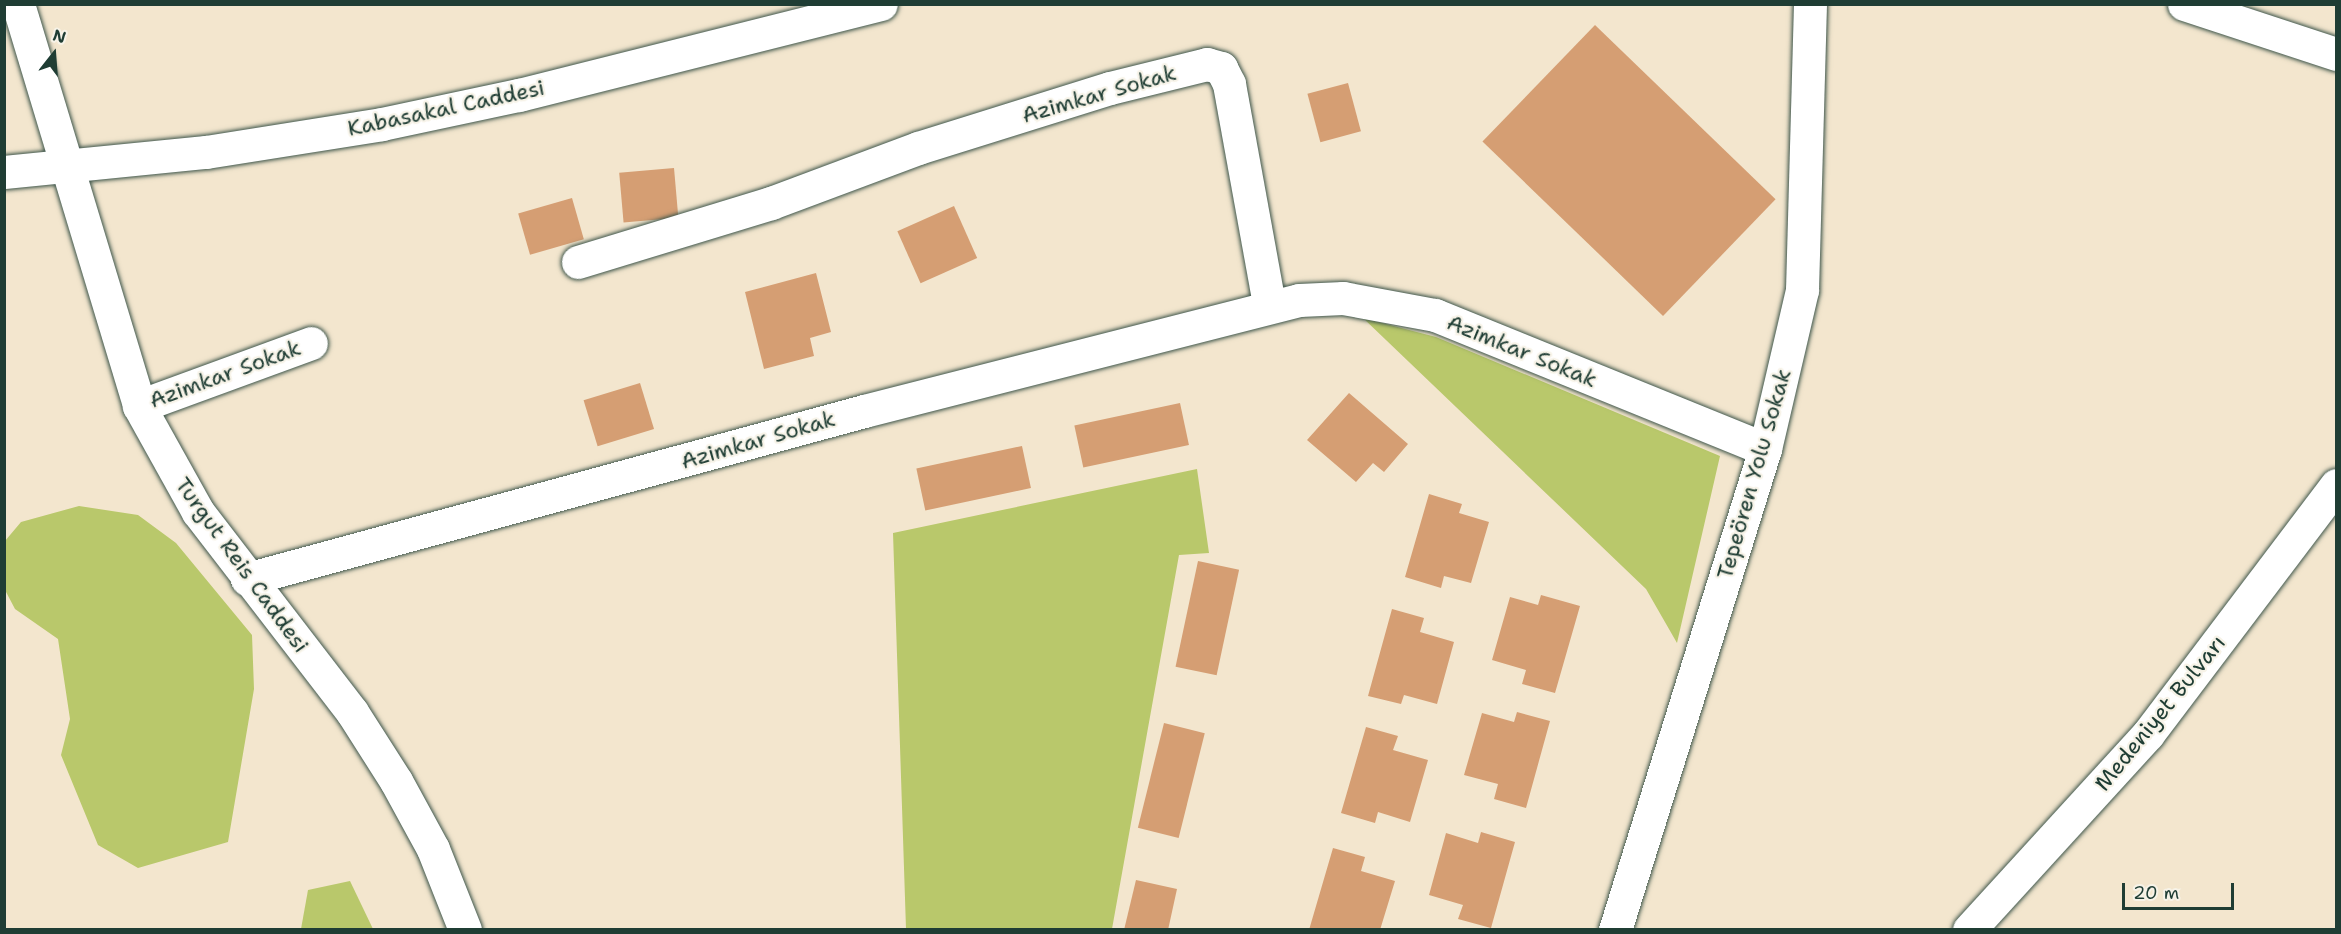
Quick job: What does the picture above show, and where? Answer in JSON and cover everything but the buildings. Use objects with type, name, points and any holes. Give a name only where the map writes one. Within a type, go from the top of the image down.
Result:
[{"type":"street","name":"Turgut Reis Caddesi","points":[[18,4],[139,406],[198,512],[247,579],[352,712],[396,781],[433,849],[465,930]]},
{"type":"street","name":"Kabasakal Caddesi","points":[[4,172],[206,152],[382,124],[531,92],[881,4]]},
{"type":"street","name":"Tepeören Yolu Sokak","points":[[1615,930],[1765,449],[1802,290],[1810,4]]},
{"type":"street","points":[[2184,4],[2337,54]]},
{"type":"street","name":"Azimkar Sokak","points":[[578,262],[771,203],[929,145],[1110,88],[1208,64],[1221,68],[1229,84],[1269,305]]},
{"type":"street","name":"Azimkar Sokak","points":[[247,579],[1269,305],[1342,298],[1435,315],[1765,449]]},
{"type":"street","name":"Azimkar Sokak","points":[[139,406],[311,343]]},
{"type":"street","name":"Medeniyet Bulvarı","points":[[1969,930],[2148,734],[2337,485]]},
{"type":"green space","points":[[1363,318],[1436,337],[1720,456],[1677,643],[1646,589]]},
{"type":"green space","points":[[1197,469],[1209,553],[1179,555],[1112,929],[906,929],[893,533]]},
{"type":"green space","points":[[79,506],[138,515],[176,543],[252,635],[254,689],[228,842],[138,868],[98,845],[61,755],[70,719],[58,639],[15,609],[5,590],[5,541],[21,522]]},
{"type":"green space","points":[[350,881],[373,929],[301,929],[308,890]]}]
